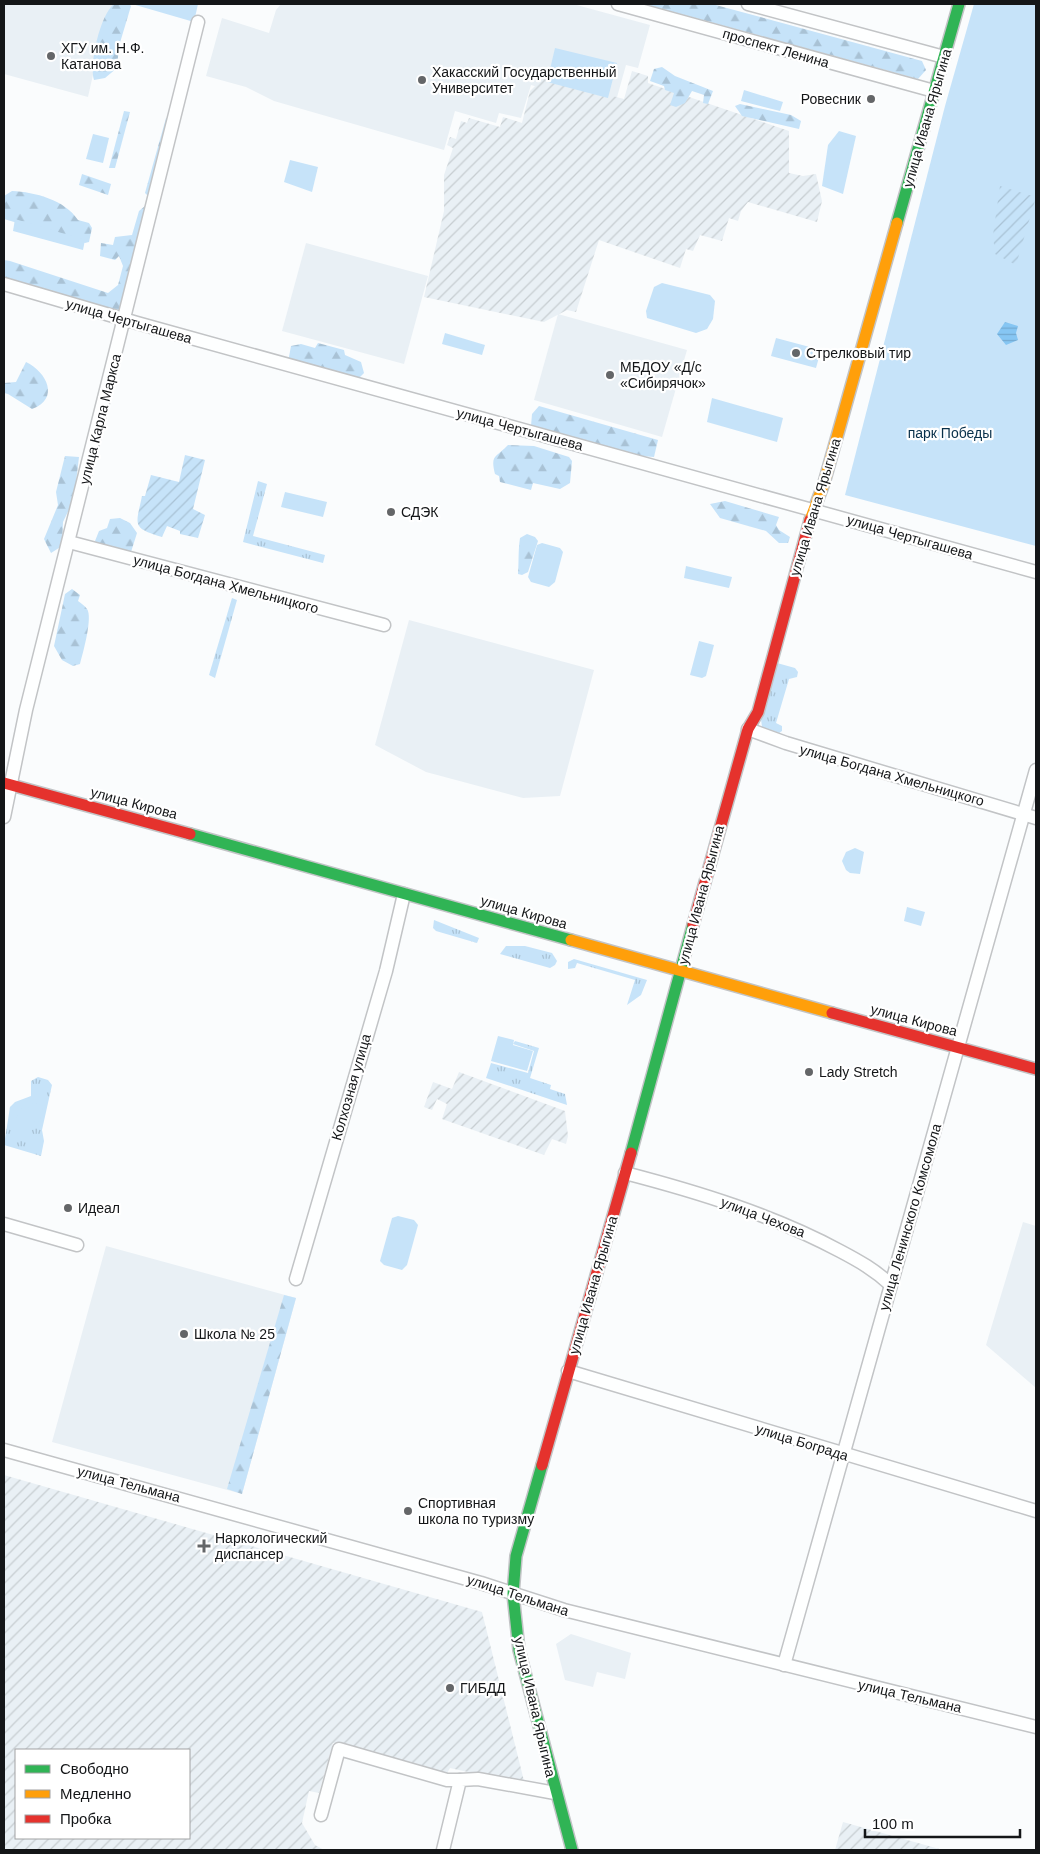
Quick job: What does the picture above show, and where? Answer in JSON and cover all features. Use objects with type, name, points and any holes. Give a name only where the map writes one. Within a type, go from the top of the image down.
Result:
[{"type":"street","name":"проспект Ленина","points":[[618,4],[934,91]]},
{"type":"street","points":[[748,4],[944,57]]},
{"type":"street","name":"улица Ивана Ярыгина","points":[[572,1850],[519,1650],[513,1594],[516,1556],[748,729],[758,712],[805,532],[824,483],[959,4]]},
{"type":"street","name":"улица Карла Маркса","points":[[4,817],[7,784],[125,320],[198,22]]},
{"type":"street","name":"улица Чертыгашева","points":[[4,284],[125,320],[814,509],[1036,572]]},
{"type":"street","name":"улица Богдана Хмельницкого","points":[[69,542],[384,625]]},
{"type":"street","name":"улица Богдана Хмельницкого","points":[[748,729],[786,743],[1036,818]]},
{"type":"street","name":"улица Ленинского Комсомола","points":[[784,1665],[1036,770]]},
{"type":"street","name":"улица Кирова","points":[[7,784],[1036,1069]]},
{"type":"street","name":"Колхозная улица","points":[[296,1280],[386,971],[404,894]]},
{"type":"street","name":"улица Чехова","points":[[625,1173],[732,1205],[813,1236],[877,1271],[891,1284]]},
{"type":"street","points":[[4,1224],[77,1245]]},
{"type":"street","name":"улица Бограда","points":[[568,1371],[842,1455],[1036,1511]]},
{"type":"street","name":"улица Тельмана","points":[[4,1450],[513,1594],[572,1613],[1036,1727]]},
{"type":"street","points":[[321,1815],[339,1749],[446,1780],[460,1780],[443,1850]]},
{"type":"street","name":"улица Ивана Ярыгина","points":[[460,1780],[478,1779],[556,1792]]},
{"type":"shaded area","name":"ХГУ им. Н.Ф. Катанова","points":[[4,4],[115,4],[101,39],[88,97],[4,74]]},
{"type":"shaded area","name":"Хакасский Государственный Университет","points":[[281,4],[573,4],[650,25],[638,68],[626,65],[614,108],[531,85],[521,118],[499,113],[496,123],[455,111],[444,150],[274,101],[246,87],[206,76],[222,18],[269,33],[276,10]]},
{"type":"shaded area","points":[[632,71],[648,76],[648,83],[789,131],[789,173],[803,176],[816,174],[822,201],[817,222],[748,202],[741,211],[738,221],[729,218],[722,241],[700,235],[693,251],[686,249],[680,268],[599,240],[576,312],[567,310],[544,322],[424,297],[444,211],[444,175],[453,148],[447,145],[450,137],[456,139],[461,121],[467,123],[469,118],[500,127],[503,117],[522,123],[530,91],[543,78],[624,99]]},
{"type":"shaded area","points":[[306,243],[428,276],[404,364],[282,331]]},
{"type":"shaded area","name":"МБДОУ «Д/с «Сибирячок»","points":[[558,314],[687,350],[662,437],[534,400]]},
{"type":"shaded area","points":[[409,620],[594,670],[560,796],[523,798],[426,772],[375,745]]},
{"type":"shaded area","points":[[459,1072],[565,1111],[568,1136],[566,1144],[552,1139],[544,1155],[442,1119],[447,1104],[437,1099],[432,1110],[424,1107],[433,1082],[452,1089]]},
{"type":"shaded area","points":[[1023,1222],[1036,1226],[1036,1388],[986,1345]]},
{"type":"shaded area","name":"Школа № 25","points":[[106,1246],[296,1298],[242,1494],[52,1442]]},
{"type":"shaded area","points":[[4,1475],[482,1612],[525,1785],[450,1768],[446,1775],[333,1743],[319,1793],[309,1791],[302,1823],[315,1845],[324,1850],[4,1850]]},
{"type":"shaded area","points":[[571,1634],[631,1653],[625,1679],[597,1672],[593,1687],[565,1680],[556,1644]]},
{"type":"shaded area","points":[[843,1822],[943,1850],[835,1850]]},
{"type":"green space","points":[[114,4],[129,4],[131,6],[119,46],[117,68],[105,78],[94,80],[93,63],[97,40],[104,18]]},
{"type":"green space","points":[[132,4],[198,4],[194,22]]},
{"type":"green space","points":[[644,4],[712,4],[922,61],[926,70],[918,79]]},
{"type":"green space","name":"парк Победы","points":[[974,4],[1036,4],[1036,546],[845,495],[945,106]]},
{"type":"green space","points":[[555,48],[617,63],[608,98],[547,82]]},
{"type":"green space","points":[[662,67],[675,76],[713,91],[708,104],[703,103],[704,95],[692,91],[685,103],[676,107],[670,105],[674,93],[665,90],[664,86],[650,81],[654,69]]},
{"type":"green space","points":[[744,90],[783,102],[780,111],[741,101]]},
{"type":"green space","points":[[740,104],[791,115],[801,121],[799,129],[742,116],[735,106]]},
{"type":"green space","points":[[124,111],[130,112],[115,168],[109,168]]},
{"type":"green space","points":[[166,118],[169,120],[149,197],[145,193]]},
{"type":"green space","points":[[839,131],[856,136],[843,194],[822,186],[828,145]]},
{"type":"green space","points":[[93,134],[109,138],[103,163],[86,159]]},
{"type":"green space","points":[[290,160],[318,167],[312,192],[284,182]]},
{"type":"green space","points":[[82,174],[111,184],[108,195],[79,185]]},
{"type":"green space","points":[[1000,186],[1036,197],[1016,265],[995,254],[993,235]]},
{"type":"green space","points":[[12,191],[40,195],[65,207],[78,220],[89,223],[92,228],[89,242],[85,243],[4,219],[4,196]]},
{"type":"green space","points":[[145,206],[149,210],[121,314],[4,283],[4,260],[108,293],[118,285],[123,266],[119,256],[115,260],[100,256],[101,243],[113,245],[115,237],[132,235],[139,211]]},
{"type":"green space","points":[[15,219],[85,240],[83,250],[13,231]]},
{"type":"green space","points":[[662,283],[710,295],[715,301],[713,319],[707,329],[696,333],[647,318],[646,311],[654,287]]},
{"type":"green space","points":[[445,333],[485,345],[482,355],[442,344]]},
{"type":"green space","name":"Стрелковый тир","points":[[776,338],[821,350],[816,368],[771,356]]},
{"type":"green space","points":[[318,343],[344,350],[345,355],[361,362],[364,373],[359,378],[288,362],[291,346],[301,344],[315,348]]},
{"type":"green space","points":[[26,362],[40,372],[45,379],[48,392],[46,399],[41,405],[32,409],[4,393],[4,383],[16,382]]},
{"type":"green space","points":[[712,398],[783,418],[777,442],[707,422]]},
{"type":"green space","points":[[539,406],[658,440],[654,457],[629,455],[531,426],[532,414]]},
{"type":"green space","points":[[508,445],[534,446],[569,457],[572,461],[570,483],[560,489],[533,483],[531,490],[500,482],[499,476],[495,474],[493,463],[495,457]]},
{"type":"green space","points":[[185,455],[205,460],[193,509],[205,515],[198,538],[180,534],[180,531],[167,526],[162,537],[145,531],[138,524],[138,513],[142,496],[145,496],[151,475],[179,482]]},
{"type":"green space","points":[[65,456],[79,457],[74,499],[63,522],[62,546],[51,553],[44,539],[58,505],[56,492]]},
{"type":"green space","points":[[258,481],[267,484],[253,536],[325,555],[323,563],[243,542]]},
{"type":"green space","points":[[285,492],[327,502],[323,517],[281,507]]},
{"type":"green space","points":[[725,501],[779,517],[776,525],[779,530],[790,537],[788,543],[779,543],[766,531],[720,518],[710,504]]},
{"type":"green space","points":[[120,518],[130,523],[137,533],[131,552],[98,546],[95,541],[99,531],[107,528],[110,519]]},
{"type":"green space","points":[[527,534],[535,537],[538,541],[528,572],[522,575],[518,574],[519,543],[520,538]]},
{"type":"green space","points":[[542,543],[560,548],[563,552],[555,582],[549,587],[531,582],[528,577],[537,545]]},
{"type":"green space","points":[[686,566],[732,577],[729,588],[684,578]]},
{"type":"green space","points":[[72,589],[80,595],[78,601],[89,613],[87,635],[80,664],[73,666],[62,660],[54,646],[65,594]]},
{"type":"green space","points":[[232,598],[237,600],[215,678],[209,675]]},
{"type":"green space","points":[[699,641],[714,645],[706,676],[702,678],[690,675]]},
{"type":"green space","points":[[777,663],[795,668],[798,672],[797,677],[789,679],[776,723],[782,726],[782,731],[779,733],[762,727],[761,719]]},
{"type":"green space","points":[[855,848],[864,852],[860,874],[850,873],[846,870],[842,861],[846,852]]},
{"type":"green space","points":[[907,907],[925,912],[921,926],[904,921]]},
{"type":"green space","points":[[434,920],[479,938],[477,943],[436,931],[433,928]]},
{"type":"green space","points":[[506,946],[525,946],[552,953],[557,961],[550,968],[500,954]]},
{"type":"green space","points":[[574,959],[647,980],[641,995],[627,1005],[635,980],[577,963],[575,968],[568,969],[568,962]]},
{"type":"green space","points":[[498,1036],[514,1040],[513,1045],[533,1051],[527,1071],[491,1061]]},
{"type":"green space","points":[[515,1041],[539,1048],[530,1078],[551,1085],[550,1089],[565,1094],[567,1105],[486,1078],[491,1063],[528,1073],[534,1051],[513,1044]]},
{"type":"green space","points":[[38,1077],[48,1080],[52,1085],[42,1130],[44,1141],[41,1156],[4,1145],[10,1107],[15,1102],[31,1096],[31,1081]]},
{"type":"green space","points":[[33,1102],[43,1105],[40,1122],[32,1121],[30,1132],[14,1128],[17,1116],[22,1108],[28,1109]]},
{"type":"green space","points":[[398,1216],[414,1220],[418,1225],[407,1265],[402,1270],[384,1265],[380,1261],[392,1218]]},
{"type":"green space","points":[[284,1295],[296,1298],[242,1494],[227,1489]]},
{"type":"water","points":[[1005,322],[1018,326],[1016,333],[1018,340],[1006,345],[997,334]]},
{"type":"traffic: fast","points":[[897,223],[959,4]]},
{"type":"traffic: fast","points":[[190,834],[571,940]]},
{"type":"traffic: fast","points":[[631,1153],[693,925]]},
{"type":"traffic: fast","points":[[542,1465],[516,1556],[513,1594],[519,1650],[572,1850]]},
{"type":"traffic: slow","points":[[810,520],[824,483],[897,223]]},
{"type":"traffic: slow","points":[[571,940],[832,1013]]},
{"type":"traffic: jam","points":[[693,925],[748,729],[758,712],[810,520]]},
{"type":"traffic: jam","points":[[4,783],[190,834]]},
{"type":"traffic: jam","points":[[832,1013],[1036,1069]]},
{"type":"traffic: jam","points":[[542,1465],[631,1153]]},
{"type":"place","name":"ХГУ им. Н.Ф. Катанова","points":[[51,56]]},
{"type":"place","name":"Хакасский Государственный Университет","points":[[422,80]]},
{"type":"place","name":"Ровесник","points":[[871,99]]},
{"type":"place","name":"Стрелковый тир","points":[[796,353]]},
{"type":"place","name":"МБДОУ «Д/с «Сибирячок»","points":[[610,375]]},
{"type":"place","name":"СДЭК","points":[[391,512]]},
{"type":"place","name":"Lady Stretch","points":[[809,1072]]},
{"type":"place","name":"Идеал","points":[[68,1208]]},
{"type":"place","name":"Школа № 25","points":[[184,1334]]},
{"type":"place","name":"Спортивная школа по туризму","points":[[408,1511]]},
{"type":"place","name":"Наркологический диспансер","points":[[204,1546]]},
{"type":"place","name":"ГИБДД","points":[[450,1688]]}]
